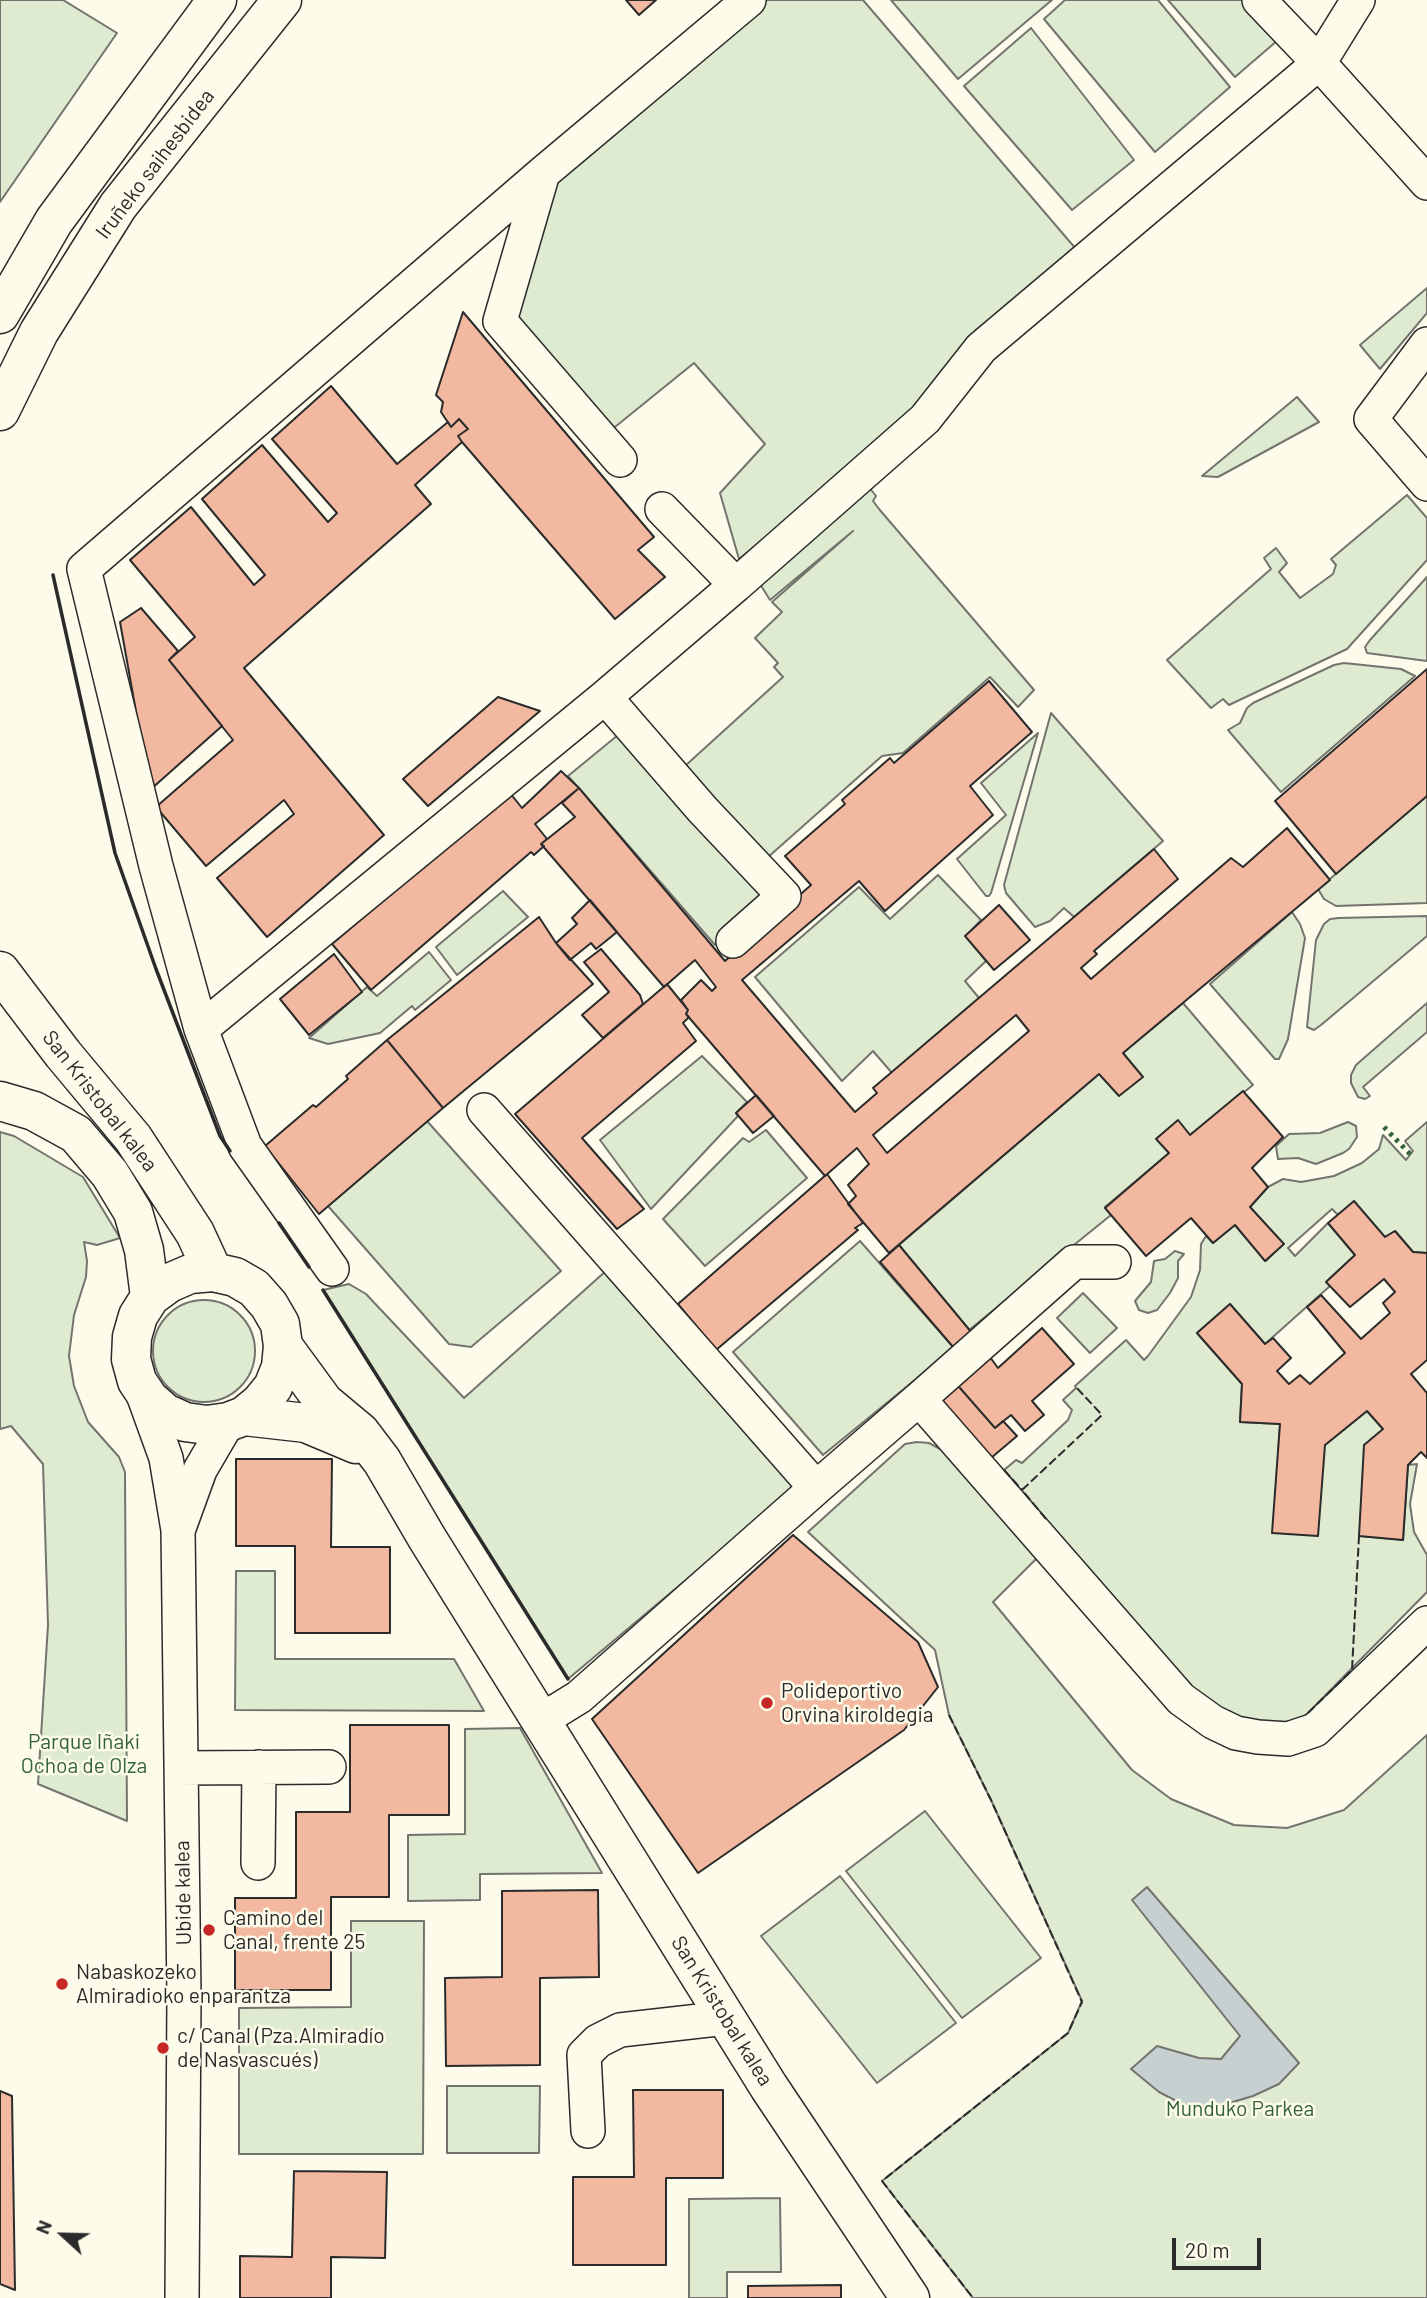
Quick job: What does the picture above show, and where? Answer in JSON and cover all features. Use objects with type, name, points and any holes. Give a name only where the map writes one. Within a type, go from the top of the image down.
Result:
[{"type":"main road","points":[[0,314],[54,221],[217,0]]},
{"type":"main road","name":"Iruñeko saihesbidea","points":[[0,411],[39,332],[118,206],[282,0]]},
{"type":"main road","name":"San Kristobal kalea","points":[[0,971],[63,1054],[133,1138],[195,1233],[213,1272]]},
{"type":"main road","name":"San Kristobal kalea","points":[[0,1101],[34,1111],[76,1134],[110,1174],[134,1212],[144,1250],[150,1297]]},
{"type":"main road","points":[[236,1419],[260,1403],[273,1387],[281,1367],[284,1346],[279,1324],[269,1304],[254,1288],[235,1277],[213,1272],[190,1274],[169,1283],[150,1297],[138,1316],[132,1337],[131,1359],[137,1381],[149,1399],[165,1413],[185,1422],[207,1425],[236,1419],[306,1423],[373,1451]]},
{"type":"main road","name":"San Kristobal kalea","points":[[284,1346],[324,1402],[360,1432],[382,1461],[540,1721],[769,2087],[910,2298]]},
{"type":"street","points":[[332,1269],[245,1146],[201,1029],[156,866],[84,569],[543,173],[749,0]]},
{"type":"street","points":[[1259,0],[1427,183]]},
{"type":"street","points":[[201,1029],[605,697],[925,419],[981,348],[1319,63],[1357,0]]},
{"type":"street","points":[[543,173],[500,321],[620,460]]},
{"type":"street","points":[[1427,344],[1371,419],[1427,484]]},
{"type":"street","points":[[662,509],[736,585]]},
{"type":"street","points":[[605,697],[702,809],[784,896],[733,941]]},
{"type":"street","points":[[484,1110],[816,1488]]},
{"type":"street","points":[[540,1721],[579,1697],[1074,1262],[1114,1262]]},
{"type":"street","name":"Ubide kalea","points":[[137,1381],[166,1458],[178,1530],[184,1984],[182,2298]]},
{"type":"street","points":[[919,1399],[1181,1699],[1213,1722],[1236,1733],[1288,1739],[1315,1730],[1427,1623]]},
{"type":"street","name":"Ubide kalea","points":[[178,1530],[200,1470],[236,1419]]},
{"type":"street","points":[[258,1863],[259,1767]]},
{"type":"street","points":[[181,1768],[329,1767]]},
{"type":"street","points":[[587,2131],[584,2055],[598,2041],[620,2029],[726,2018]]},
{"type":"green space","points":[[0,0],[63,0],[117,33],[0,202]]},
{"type":"green space","points":[[760,0],[863,0],[1076,249],[878,445],[739,559],[720,493],[765,444],[694,363],[610,431],[513,319],[556,175]]},
{"type":"green space","points":[[891,0],[1052,0],[958,79]]},
{"type":"green space","points":[[1065,0],[1158,0],[1230,87],[1155,152],[1044,19]]},
{"type":"green space","points":[[1168,0],[1245,0],[1278,40],[1235,77]]},
{"type":"green space","points":[[1031,28],[1134,160],[1072,210],[964,86]]},
{"type":"green space","points":[[1427,288],[1427,313],[1380,369],[1360,345]]},
{"type":"green space","points":[[1297,397],[1319,422],[1218,477],[1202,476]]},
{"type":"green space","points":[[868,486],[876,496],[873,501],[879,509],[1034,690],[1018,707],[990,677],[903,753],[882,756],[767,858],[685,766],[783,677],[774,667],[778,663],[755,638],[782,612],[772,602],[853,531],[770,600],[760,584]]},
{"type":"green space","points":[[1407,495],[1427,518],[1427,560],[1347,649],[1229,705],[1223,699],[1211,708],[1167,660],[1271,569],[1264,558],[1276,548],[1287,563],[1279,572],[1300,598],[1333,574],[1336,565],[1331,559]]},
{"type":"green space","points":[[1427,577],[1427,661],[1367,653],[1365,647],[1370,640]]},
{"type":"green space","points":[[1344,663],[1401,669],[1415,676],[1281,792],[1228,730],[1240,723],[1247,708],[1253,703],[1334,665]]},
{"type":"green space","points":[[1051,713],[1163,841],[1074,917],[1064,908],[1050,921],[1035,927],[1006,893],[1004,885]]},
{"type":"green space","points":[[1038,733],[991,893],[986,896],[957,859],[1006,815],[981,783]]},
{"type":"green space","points":[[618,735],[768,900],[715,945],[568,776]]},
{"type":"green space","points":[[1427,796],[1427,903],[1336,906],[1324,899],[1318,889]]},
{"type":"green space","points":[[938,875],[981,920],[966,936],[986,961],[965,981],[979,998],[892,1073],[873,1051],[842,1081],[755,977],[859,887],[890,919]]},
{"type":"green space","points":[[503,891],[528,917],[457,975],[436,947]]},
{"type":"green space","points":[[1292,912],[1305,938],[1288,1039],[1279,1059],[1275,1059],[1210,984]]},
{"type":"green space","points":[[1427,916],[1427,936],[1321,1025],[1314,1030],[1307,1027],[1316,940],[1324,924],[1330,919],[1339,918]]},
{"type":"green space","points":[[429,952],[451,980],[415,1010],[412,1006],[380,1033],[328,1044],[309,1038],[367,987],[377,996]]},
{"type":"green space","points":[[1183,1003],[1253,1085],[1190,1135],[1178,1121],[1157,1138],[1169,1153],[1105,1207],[1111,1215],[969,1330],[899,1245],[1099,1074],[1142,1077],[1123,1053]]},
{"type":"green space","points":[[1427,1003],[1427,1032],[1363,1087],[1370,1096],[1365,1099],[1358,1097],[1351,1083],[1351,1075],[1356,1065]]},
{"type":"green space","points":[[702,1056],[747,1102],[736,1113],[738,1116],[651,1209],[600,1140]]},
{"type":"green space","points":[[427,1121],[561,1271],[471,1347],[449,1344],[328,1206]]},
{"type":"green space","points":[[1348,1122],[1356,1126],[1357,1137],[1343,1153],[1316,1164],[1298,1158],[1278,1159],[1276,1146],[1289,1134],[1320,1133]]},
{"type":"green space","points":[[1427,1122],[1427,1253],[1413,1252],[1395,1231],[1385,1237],[1338,1215],[1332,1209],[1288,1248],[1295,1256],[1328,1223],[1355,1255],[1327,1281],[1330,1286],[1265,1344],[1230,1304],[1197,1333],[1242,1384],[1240,1422],[1280,1424],[1273,1533],[1325,1445],[1367,1411],[1383,1429],[1360,1536],[1403,1540],[1408,1465],[1417,1464],[1410,1504],[1414,1532],[1427,1555],[1427,1592],[1306,1715],[1285,1724],[1248,1722],[1211,1705],[1169,1668],[1004,1470],[1016,1460],[1022,1463],[1068,1420],[1072,1410],[1063,1400],[1126,1340],[1144,1360],[1148,1356],[1191,1297],[1200,1270],[1201,1244],[1206,1236],[1213,1243],[1235,1225],[1266,1261],[1283,1244],[1250,1207],[1268,1187],[1283,1179],[1301,1182],[1334,1176],[1362,1163],[1379,1149],[1383,1135],[1406,1160],[1413,1151],[1405,1141]]},
{"type":"green space","points":[[766,1130],[807,1178],[705,1266],[663,1219],[743,1138],[749,1142]]},
{"type":"green space","name":"Parque Iñaki Ochoa de Olza","points":[[0,1132],[14,1136],[83,1177],[120,1238],[97,1245],[84,1242],[86,1277],[74,1315],[69,1356],[74,1386],[88,1422],[119,1457],[125,1472],[127,1821],[38,1784],[48,1625],[43,1464],[11,1426],[0,1429]]},
{"type":"green space","points":[[860,1241],[954,1348],[823,1455],[733,1352]]},
{"type":"green space","points":[[1175,1251],[1184,1254],[1178,1261],[1178,1278],[1170,1293],[1157,1310],[1148,1313],[1139,1310],[1135,1301],[1151,1282],[1154,1261],[1165,1259]]},
{"type":"green space","points":[[607,1270],[799,1485],[568,1679],[323,1290],[349,1284],[366,1294],[464,1398]]},
{"type":"green space","points":[[1083,1293],[1117,1328],[1090,1353],[1057,1318]]},
{"type":"green space","points":[[204,1300],[223,1304],[240,1315],[251,1332],[255,1351],[251,1370],[240,1387],[223,1398],[204,1402],[185,1398],[168,1387],[157,1370],[153,1351],[157,1332],[168,1315],[185,1304]]},
{"type":"green space","name":"Munduko Parkea","points":[[929,1443],[942,1450],[1038,1557],[993,1602],[1132,1770],[1171,1799],[1234,1825],[1287,1828],[1344,1810],[1427,1735],[1427,2298],[973,2298],[882,2181],[1068,2033],[1082,2001],[991,1800],[949,1715],[935,1650],[808,1532],[905,1444]]},
{"type":"green space","points":[[236,1571],[275,1571],[275,1659],[454,1659],[484,1711],[235,1710]]},
{"type":"green space","points":[[520,1728],[602,1873],[480,1874],[480,1900],[408,1901],[408,1835],[465,1834],[465,1729]]},
{"type":"green space","points":[[925,1811],[1041,1958],[962,2018],[846,1871]]},
{"type":"green space","points":[[840,1876],[956,2023],[877,2083],[761,1936]]},
{"type":"green space","points":[[351,1921],[424,1921],[423,2154],[239,2154],[239,2008],[351,2007]]},
{"type":"green space","points":[[447,2086],[540,2086],[539,2153],[447,2153]]},
{"type":"green space","points":[[780,2198],[781,2272],[727,2272],[727,2298],[689,2298],[689,2199]]},
{"type":"shaded area","points":[[1147,1887],[1299,2063],[1279,2084],[1253,2096],[1216,2107],[1182,2104],[1159,2092],[1131,2069],[1157,2046],[1199,2058],[1221,2059],[1240,2036],[1132,1900]]},
{"type":"building","points":[[626,0],[656,0],[639,15]]},
{"type":"building","points":[[463,312],[654,537],[638,550],[665,577],[615,619],[462,442],[458,436],[468,429],[459,419],[451,427],[441,412],[443,402],[436,395]]},
{"type":"building","points":[[331,386],[397,464],[448,422],[451,427],[459,419],[468,429],[458,436],[462,442],[415,485],[431,504],[244,668],[384,835],[267,937],[217,878],[294,814],[284,800],[206,866],[156,807],[233,740],[169,660],[195,637],[130,560],[191,507],[254,585],[265,575],[202,499],[262,445],[328,522],[337,513],[272,439]]},
{"type":"building","points":[[141,608],[178,651],[169,660],[222,726],[150,790],[120,622]]},
{"type":"building","points":[[1427,669],[1427,796],[1336,874],[1275,801]]},
{"type":"building","points":[[989,681],[1032,732],[970,786],[993,815],[885,911],[859,881],[742,980],[855,1112],[877,1093],[873,1088],[1154,849],[1178,879],[1094,951],[1097,954],[1081,968],[1091,979],[1231,858],[1243,867],[1287,828],[1330,880],[1123,1053],[1143,1077],[1119,1096],[1099,1074],[889,1253],[848,1204],[856,1196],[848,1185],[869,1164],[857,1148],[825,1176],[686,1014],[688,1010],[681,1000],[701,980],[712,991],[716,987],[695,960],[664,987],[541,844],[575,817],[562,803],[579,788],[725,961],[811,885],[785,856],[845,804],[842,800],[890,758],[894,763]],"holes":[[[1016,1015],[1029,1031],[887,1153],[873,1135]]]},
{"type":"building","points":[[498,697],[540,711],[428,806],[403,779]]},
{"type":"building","points":[[561,771],[579,788],[535,824],[547,839],[541,844],[544,846],[534,855],[531,852],[371,990],[332,944],[510,793],[522,808]]},
{"type":"building","points":[[590,900],[617,932],[596,949],[591,943],[570,960],[556,943],[577,924],[572,918]]},
{"type":"building","points":[[999,905],[1030,940],[994,970],[965,936]]},
{"type":"building","points":[[539,917],[556,943],[593,984],[443,1108],[387,1040]]},
{"type":"building","points":[[601,949],[640,995],[643,1004],[603,1038],[582,1015],[609,992],[584,962]]},
{"type":"building","points":[[334,954],[362,992],[309,1035],[280,999]]},
{"type":"building","points":[[667,984],[688,1010],[686,1014],[689,1017],[683,1023],[696,1041],[582,1138],[644,1209],[617,1229],[515,1114]]},
{"type":"building","points":[[387,1040],[443,1108],[319,1214],[265,1146],[313,1105],[316,1107]]},
{"type":"building","points":[[1243,1091],[1283,1137],[1252,1168],[1268,1187],[1250,1207],[1284,1244],[1265,1261],[1235,1225],[1213,1243],[1191,1218],[1146,1256],[1105,1208],[1169,1153],[1156,1139],[1178,1120],[1190,1135]]},
{"type":"building","points":[[756,1095],[774,1116],[753,1133],[736,1113]]},
{"type":"building","points":[[827,1174],[863,1223],[716,1350],[678,1304]]},
{"type":"building","points":[[1354,1201],[1385,1237],[1395,1231],[1413,1252],[1427,1253],[1427,1360],[1411,1374],[1427,1393],[1427,1458],[1421,1452],[1408,1465],[1403,1540],[1359,1536],[1364,1445],[1383,1429],[1367,1411],[1325,1445],[1318,1536],[1272,1533],[1280,1424],[1240,1422],[1242,1384],[1197,1333],[1230,1304],[1265,1344],[1273,1338],[1291,1358],[1277,1371],[1289,1384],[1300,1375],[1310,1384],[1345,1353],[1307,1307],[1321,1295],[1361,1339],[1390,1313],[1383,1303],[1395,1292],[1384,1279],[1350,1307],[1326,1282],[1355,1255],[1328,1223]]},
{"type":"building","points":[[899,1245],[972,1333],[954,1348],[880,1262]]},
{"type":"building","points":[[1042,1328],[1074,1364],[1032,1401],[1044,1415],[1025,1431],[1011,1415],[995,1428],[953,1380],[984,1349],[998,1368]]},
{"type":"building","points":[[953,1380],[995,1428],[1003,1421],[1017,1436],[991,1458],[936,1394]]},
{"type":"building","points":[[236,1459],[332,1459],[331,1547],[390,1547],[390,1633],[295,1633],[295,1546],[236,1546]]},
{"type":"building","name":"Polideportivo Orvina kiroldegia","points":[[793,1535],[918,1642],[938,1687],[904,1730],[698,1873],[592,1719]]},
{"type":"building","points":[[350,1725],[449,1725],[449,1815],[389,1815],[389,1897],[331,1897],[331,1990],[235,1990],[235,1898],[296,1898],[296,1812],[350,1812]]},
{"type":"building","points":[[598,1890],[599,1977],[540,1978],[540,2065],[446,2066],[445,1978],[502,1977],[502,1891]]},
{"type":"building","points":[[633,2090],[723,2090],[723,2178],[666,2178],[666,2265],[573,2265],[573,2177],[634,2177]]},
{"type":"building","points":[[0,2091],[12,2096],[15,2290],[0,2284]]},
{"type":"building","points":[[294,2171],[387,2172],[385,2258],[331,2257],[331,2298],[240,2298],[240,2256],[292,2257]]},
{"type":"building","points":[[841,2285],[841,2298],[748,2298],[748,2286]]},
{"type":"hedge","points":[[1384,1127],[1410,1154]]},
{"type":"fence","points":[[1046,1519],[1022,1490],[1102,1415],[1075,1386]]},
{"type":"fence","points":[[1004,1470],[1022,1490]]},
{"type":"fence","points":[[1308,1713],[1352,1670],[1359,1536]]},
{"type":"fence","points":[[949,1715],[991,1800],[1082,2002],[1068,2033],[882,2181],[973,2298]]},
{"type":"wall","points":[[53,575],[115,853],[220,1136],[230,1151]]},
{"type":"wall","points":[[279,1223],[309,1267]]},
{"type":"wall","points":[[323,1290],[568,1679]]},
{"type":"place","name":"Polideportivo Orvina kiroldegia","points":[[767,1703]]},
{"type":"place","name":"Camino del Canal, frente 25","points":[[209,1930]]},
{"type":"place","name":"Nabaskozeko Almiradioko enparantza","points":[[62,1984]]},
{"type":"place","name":"c/ Canal (Pza.Almiradío de Nasvascués)","points":[[163,2048]]}]
